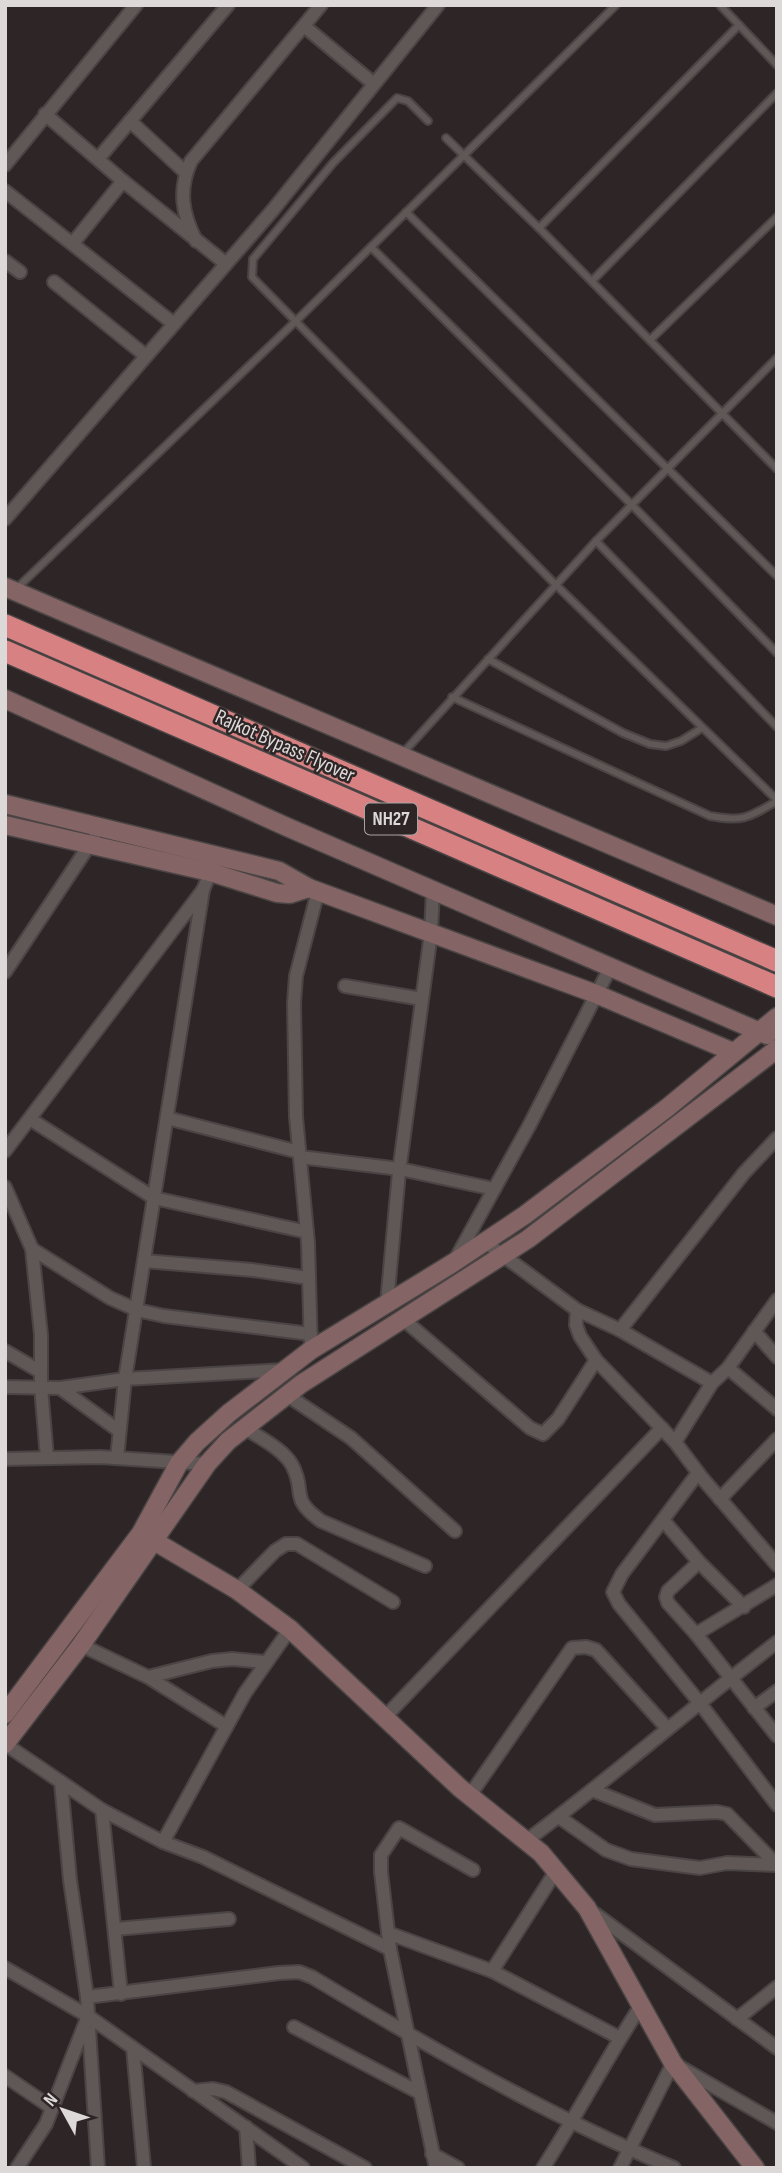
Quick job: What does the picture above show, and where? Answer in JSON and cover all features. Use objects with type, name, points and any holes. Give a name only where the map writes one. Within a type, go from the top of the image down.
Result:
[{"type":"highway","name":"Rajkot Bypass Flyover","points":[[5,625],[777,961]]},
{"type":"highway","name":"Rajkot Bypass Flyover","points":[[5,650],[777,987]]},
{"type":"street","points":[[5,165],[136,5]]},
{"type":"street","points":[[98,159],[228,5]]},
{"type":"street","points":[[196,241],[184,210],[182,192],[191,161],[321,5]]},
{"type":"street","points":[[5,519],[272,211],[438,5]]},
{"type":"street","points":[[304,26],[374,84]]},
{"type":"street","points":[[45,114],[225,263]]},
{"type":"street","points":[[130,121],[186,173]]},
{"type":"street","points":[[73,243],[124,181]]},
{"type":"street","points":[[5,191],[174,324]]},
{"type":"street","points":[[5,261],[20,272]]},
{"type":"street","points":[[54,282],[146,356]]},
{"type":"street","points":[[9,589],[777,916]]},
{"type":"street","points":[[5,699],[287,827],[777,1040]]},
{"type":"street","points":[[5,804],[279,871],[314,890],[596,994],[733,1052]]},
{"type":"street","points":[[5,825],[210,872],[283,894],[314,890]]},
{"type":"street","points":[[5,972],[92,845],[99,826]]},
{"type":"street","points":[[117,1458],[125,1379],[203,890],[218,855]]},
{"type":"street","points":[[5,1151],[203,890]]},
{"type":"street","points":[[311,1342],[307,1233],[296,1117],[294,1003],[296,975],[314,890]]},
{"type":"street","points":[[387,1303],[400,1169],[431,933],[433,890]]},
{"type":"street","points":[[453,1263],[611,966]]},
{"type":"street","points":[[345,986],[422,999]]},
{"type":"street","points":[[147,1537],[178,1462],[229,1413],[283,1370],[311,1342],[387,1303],[525,1215],[667,1108],[777,1017]]},
{"type":"street","points":[[5,1714],[98,1607],[147,1537],[228,1441],[287,1395],[505,1255],[777,1049]]},
{"type":"street","points":[[167,1118],[300,1155],[400,1169],[494,1189]]},
{"type":"street","points":[[30,1119],[154,1198],[307,1233]]},
{"type":"street","points":[[620,1329],[744,1173],[777,1138]]},
{"type":"street","points":[[5,1187],[32,1249],[41,1335],[41,1387],[47,1458]]},
{"type":"street","points":[[485,1242],[577,1310],[620,1329],[712,1383]]},
{"type":"street","points":[[32,1249],[110,1298],[137,1310],[311,1342]]},
{"type":"street","points":[[144,1261],[252,1270],[309,1278]]},
{"type":"street","points":[[675,1442],[712,1383],[728,1368],[777,1300]]},
{"type":"street","points":[[577,1310],[576,1325],[580,1336],[596,1360],[675,1442],[777,1565]]},
{"type":"street","points":[[403,1319],[530,1428],[542,1434],[558,1419],[596,1360]]},
{"type":"street","points":[[754,1331],[777,1357]]},
{"type":"street","points":[[5,1350],[41,1372]]},
{"type":"street","points":[[728,1368],[777,1409]]},
{"type":"street","points":[[5,1387],[60,1388],[125,1379],[283,1370]]},
{"type":"street","points":[[60,1388],[118,1430]]},
{"type":"street","points":[[287,1395],[351,1438],[455,1531]]},
{"type":"street","points":[[245,1428],[285,1456],[293,1467],[300,1501],[309,1512],[321,1521],[425,1566]]},
{"type":"street","points":[[384,1718],[662,1428]]},
{"type":"street","points":[[720,1499],[777,1439]]},
{"type":"street","points":[[5,1459],[117,1458],[207,1464]]},
{"type":"street","points":[[698,1473],[622,1574],[613,1592],[619,1605],[699,1702],[777,1805]]},
{"type":"street","points":[[663,1520],[699,1562],[744,1607]]},
{"type":"street","points":[[147,1537],[237,1590],[290,1629],[384,1718],[526,1841],[556,1871],[587,1908],[673,2063],[755,2168]]},
{"type":"street","points":[[237,1590],[275,1551],[286,1544],[297,1544],[393,1602]]},
{"type":"street","points":[[699,1562],[674,1584],[666,1597],[668,1603],[777,1736]]},
{"type":"street","points":[[696,1634],[777,1585]]},
{"type":"street","points":[[98,1607],[81,1646],[5,1744],[102,1810],[163,1842],[203,1857],[390,1949]]},
{"type":"street","points":[[163,1842],[244,1693],[290,1629]]},
{"type":"street","points":[[526,1841],[777,1642]]},
{"type":"street","points":[[81,1646],[149,1677],[226,1726]]},
{"type":"street","points":[[470,1795],[572,1648],[586,1647],[596,1650],[667,1728]]},
{"type":"street","points":[[149,1677],[212,1661],[232,1659],[265,1662]]},
{"type":"street","points":[[754,1708],[777,1691]]},
{"type":"street","points":[[61,1782],[70,1880],[87,1997],[98,2168]]},
{"type":"street","points":[[593,1790],[655,1815],[718,1812],[727,1814],[777,1865]]},
{"type":"street","points":[[102,1810],[121,1994]]},
{"type":"street","points":[[558,1817],[606,1850],[631,1859],[700,1868],[727,1863],[777,1865]]},
{"type":"street","points":[[436,2168],[390,1949],[381,1855],[399,1828],[473,1870]]},
{"type":"street","points":[[492,1971],[556,1871]]},
{"type":"street","points":[[587,1908],[777,2048]]},
{"type":"street","points":[[116,1928],[229,1919]]},
{"type":"street","points":[[388,1933],[492,1971],[620,2038]]},
{"type":"street","points":[[5,1968],[88,2016],[303,2168]]},
{"type":"street","points":[[87,1997],[299,1972],[573,2122],[674,2168]]},
{"type":"street","points":[[737,2019],[777,1987]]},
{"type":"street","points":[[543,2168],[642,2004]]},
{"type":"street","points":[[17,2168],[46,2124],[88,2016]]},
{"type":"street","points":[[293,2027],[420,2093]]},
{"type":"street","points":[[132,2048],[144,2168]]},
{"type":"street","points":[[673,2063],[777,2123]]},
{"type":"street","points":[[620,2168],[673,2063]]},
{"type":"street","points":[[5,2076],[52,2108]]},
{"type":"street","points":[[193,2091],[213,2089],[226,2092],[365,2168]]},
{"type":"street","points":[[246,2127],[249,2168]]},
{"type":"street","points":[[432,2154],[458,2168]]},
{"type":"lane","points":[[9,589],[297,320],[616,5]]},
{"type":"lane","points":[[720,5],[777,65]]},
{"type":"lane","points":[[539,228],[739,25]]},
{"type":"lane","points":[[592,281],[777,93]]},
{"type":"lane","points":[[428,121],[408,101],[397,98],[333,163],[253,259],[253,277],[555,584],[777,801],[753,815],[735,821],[709,816],[453,697]]},
{"type":"lane","points":[[446,138],[539,228],[777,469]]},
{"type":"lane","points":[[406,212],[777,576]]},
{"type":"lane","points":[[650,341],[777,217]]},
{"type":"lane","points":[[371,247],[631,504],[777,653]]},
{"type":"lane","points":[[401,754],[555,584],[777,358]]},
{"type":"lane","points":[[596,541],[777,727]]},
{"type":"lane","points":[[488,659],[623,733],[650,744],[666,746],[681,741],[702,728]]}]
